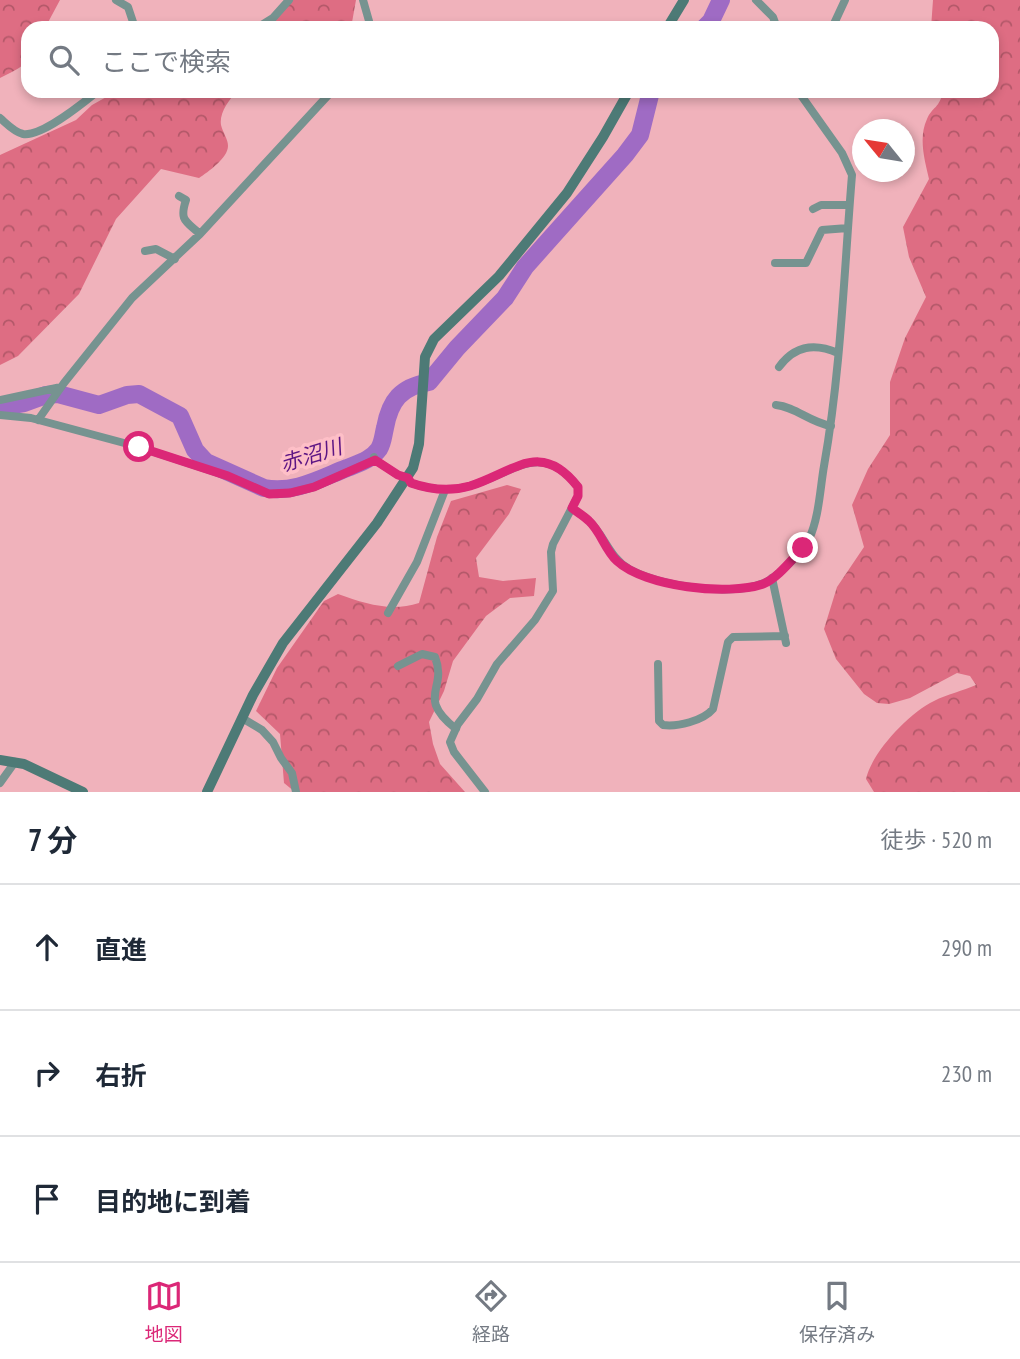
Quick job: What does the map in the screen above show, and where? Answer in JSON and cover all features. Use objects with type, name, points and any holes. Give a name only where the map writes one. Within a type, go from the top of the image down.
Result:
[{"type":"street","points":[[116,0],[128,7],[133,21]]},
{"type":"street","points":[[268,21],[289,0]]},
{"type":"street","points":[[363,0],[369,21]]},
{"type":"street","points":[[671,21],[684,0]]},
{"type":"street","points":[[756,0],[774,21]]},
{"type":"street","points":[[835,21],[845,0]]},
{"type":"street","points":[[0,118],[17,132],[32,134],[89,98]]},
{"type":"street","points":[[38,420],[132,298],[200,234],[326,98]]},
{"type":"street","points":[[207,792],[242,718],[283,643],[377,523],[408,478],[418,456],[425,357],[434,339],[499,276],[567,193],[625,98]]},
{"type":"street","points":[[572,508],[588,520],[616,560],[648,578],[669,584],[713,589],[762,584],[772,578],[809,539],[817,509],[831,426],[852,175],[848,163],[803,98]]},
{"type":"street","points":[[179,195],[186,200],[181,214],[183,218],[200,234]]},
{"type":"street","points":[[813,209],[821,205],[849,205]]},
{"type":"street","points":[[775,263],[806,263],[822,230],[848,228]]},
{"type":"street","points":[[145,251],[156,249],[175,259]]},
{"type":"street","points":[[779,366],[788,357],[814,345],[824,346],[838,353]]},
{"type":"street","points":[[59,390],[1,400],[1,415],[38,420],[139,447],[228,476],[269,494],[290,493],[314,487],[374,458],[398,475],[408,478],[411,483],[445,490],[468,486],[523,464],[547,462],[566,473],[578,487],[578,496],[551,552],[554,591],[535,620],[497,664],[450,741],[454,752],[485,792]]},
{"type":"street","points":[[776,405],[788,406],[811,421],[831,426]]},
{"type":"street","points":[[388,613],[417,562],[445,490]]},
{"type":"street","points":[[658,664],[660,721],[676,726],[706,716],[713,709],[728,642],[733,637],[785,639],[772,578]]},
{"type":"street","points":[[398,666],[422,654],[435,657],[438,664],[434,703],[441,717],[456,729]]},
{"type":"street","points":[[242,718],[262,730],[273,742],[292,773],[296,792]]},
{"type":"street","points":[[0,760],[15,762],[69,789],[83,792]]},
{"type":"street","points":[[0,783],[15,762]]},
{"type":"green space","points":[[0,0],[60,0],[49,21],[21,21],[21,66],[0,78]]},
{"type":"green space","points":[[292,0],[356,0],[352,21],[272,21]]},
{"type":"green space","points":[[933,0],[1020,0],[1020,792],[874,792],[866,779],[876,757],[893,734],[924,707],[976,685],[970,676],[957,673],[910,698],[889,704],[877,703],[864,694],[836,659],[824,629],[837,587],[864,547],[852,505],[868,469],[890,435],[890,382],[905,338],[926,297],[909,257],[903,227],[929,179],[923,149],[924,126],[941,98],[999,98],[999,21],[932,21]]},
{"type":"green space","points":[[104,98],[232,98],[223,111],[221,125],[227,141],[227,151],[217,164],[199,178],[161,169],[116,219],[79,294],[18,356],[0,365],[0,155],[76,120]]},
{"type":"green space","points":[[507,485],[521,489],[509,514],[476,558],[479,577],[503,581],[536,578],[534,596],[510,598],[486,616],[453,661],[444,691],[429,722],[440,764],[465,792],[295,792],[284,783],[280,734],[256,711],[277,668],[324,601],[338,594],[388,607],[419,603],[437,537],[451,501]]},
{"type":"waterway","name":"赤沼川","points":[[711,21],[721,0]]},
{"type":"waterway","name":"赤沼川","points":[[0,407],[24,403],[46,395],[58,394],[99,405],[127,395],[139,394],[180,416],[195,450],[206,462],[264,488],[297,487],[365,461],[379,449],[387,418],[398,396],[411,387],[429,382],[505,298],[525,267],[625,155],[640,135],[649,98]]},
{"type":"route","points":[[139,447],[228,476],[269,494],[302,491],[375,460],[398,475],[408,478],[411,483],[439,490],[468,486],[523,464],[547,462],[566,473],[578,487],[578,496],[572,508],[588,520],[616,560],[648,578],[669,584],[713,589],[762,584],[774,577],[803,548]]}]
